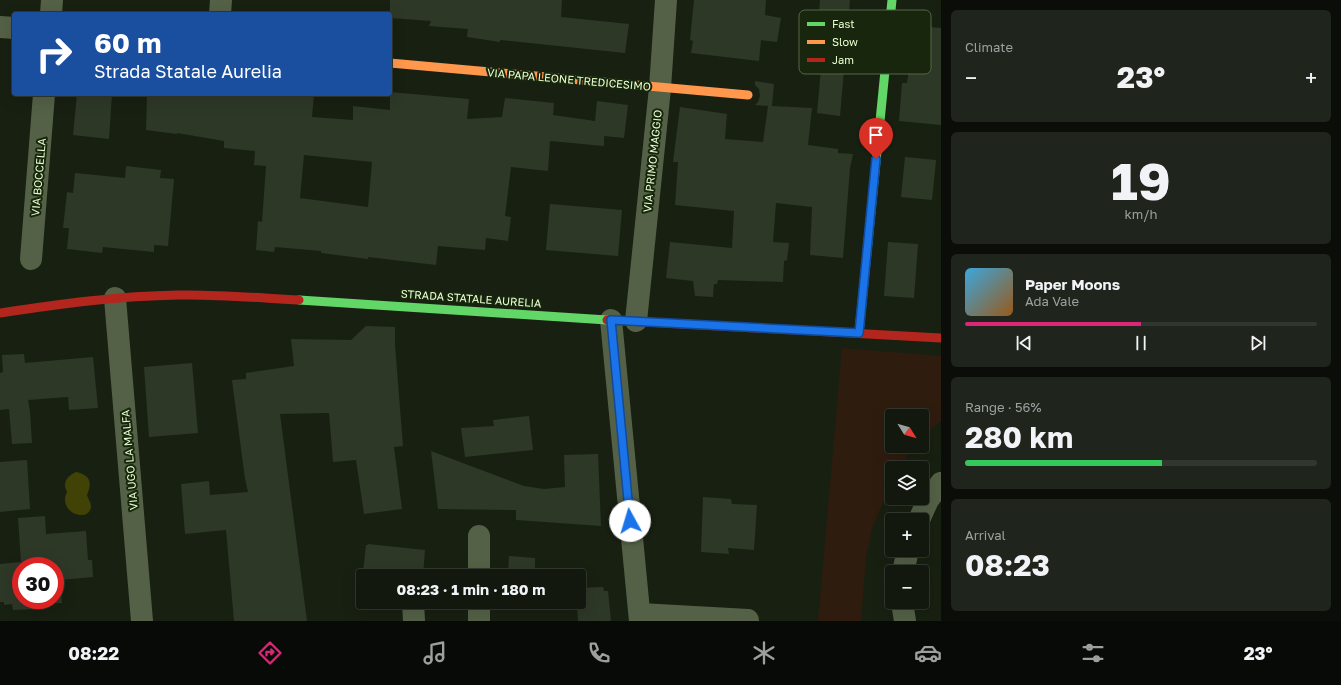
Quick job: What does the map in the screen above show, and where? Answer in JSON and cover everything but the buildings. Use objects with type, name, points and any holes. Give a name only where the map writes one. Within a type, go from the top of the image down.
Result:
[{"type":"main road","points":[[891,10],[892,0]]},
{"type":"main road","name":"VIA PAPA LEONE TREDICESIMO","points":[[392,63],[748,95]]},
{"type":"main road","points":[[859,333],[885,74]]},
{"type":"main road","name":"STRADA STATALE AURELIA","points":[[0,313],[66,303],[116,298],[179,295],[311,300],[611,320],[941,338]]},
{"type":"street","points":[[51,12],[52,0]]},
{"type":"street","points":[[220,12],[221,0]]},
{"type":"street","name":"VIA PRIMO MAGGIO","points":[[636,321],[660,88],[666,0]]},
{"type":"street","points":[[0,27],[12,28]]},
{"type":"street","name":"VIA BOCCELLA","points":[[31,259],[44,96]]},
{"type":"street","name":"VIA UGO LA MALFA","points":[[116,298],[142,621]]},
{"type":"street","points":[[611,320],[640,617],[748,620]]},
{"type":"street","points":[[922,513],[928,500],[941,483]]},
{"type":"street","points":[[479,536],[479,569]]},
{"type":"street","points":[[413,609],[414,621]]},
{"type":"street","points":[[479,609],[479,621]]},
{"type":"street","points":[[903,609],[905,621]]},
{"type":"shaded area","points":[[842,348],[941,356],[941,421],[929,431],[929,409],[885,409],[885,453],[909,453],[903,461],[885,461],[885,498],[872,529],[866,556],[861,621],[818,621]]},
{"type":"shaded area","points":[[76,472],[85,475],[90,483],[87,495],[91,507],[89,512],[85,515],[74,513],[69,510],[66,505],[65,499],[67,492],[65,483],[70,476]]},
{"type":"traffic: fast","points":[[891,10],[892,0]]},
{"type":"traffic: fast","points":[[859,333],[885,74]]},
{"type":"traffic: fast","points":[[299,300],[607,320]]},
{"type":"traffic: slow","points":[[392,63],[748,95]]},
{"type":"traffic: jam","points":[[0,313],[89,301],[178,295],[238,296],[299,300]]},
{"type":"traffic: jam","points":[[607,320],[941,338]]},
{"type":"route","points":[[630,521],[611,320],[859,333],[876,159]]}]
